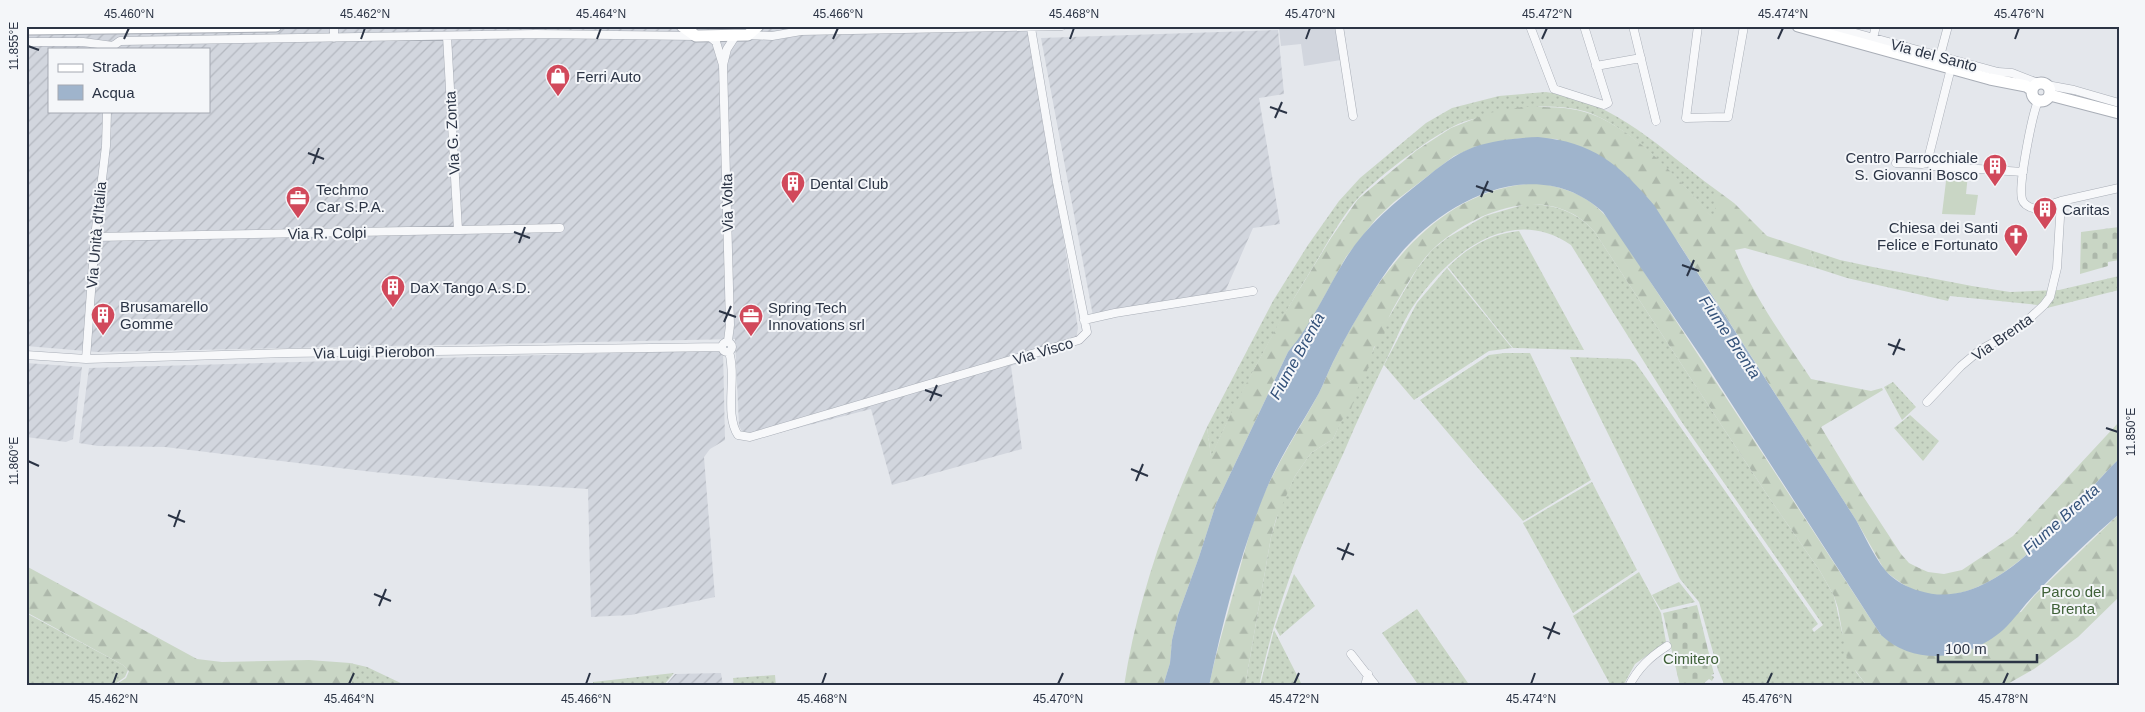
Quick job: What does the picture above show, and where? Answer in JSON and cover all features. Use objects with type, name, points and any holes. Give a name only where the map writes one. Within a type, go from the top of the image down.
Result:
[{"type":"street","points":[[26,29],[276,26]]},
{"type":"street","points":[[334,26],[334,38]]},
{"type":"street","points":[[552,26],[553,36]]},
{"type":"street","points":[[683,26],[696,36]]},
{"type":"street","points":[[26,42],[83,42],[112,48],[120,41],[656,34],[772,36],[781,33],[892,29],[1062,26]]},
{"type":"street","points":[[1339,26],[1353,116]]},
{"type":"street","points":[[1530,26],[1554,89],[1604,105],[1608,103],[1584,26]]},
{"type":"street","points":[[1632,26],[1656,121]]},
{"type":"street","points":[[1698,26],[1686,118],[1728,118],[1744,26]]},
{"type":"street","name":"Via del Santo","points":[[1798,26],[1990,79],[2041,88]]},
{"type":"street","name":"Via del Santo","points":[[1830,26],[1998,72],[2012,73],[2041,88]]},
{"type":"street","points":[[1873,38],[1876,26]]},
{"type":"street","points":[[1940,56],[1948,26]]},
{"type":"street","points":[[748,35],[759,27]]},
{"type":"street","name":"Via Visco","points":[[732,426],[738,435],[763,434],[1079,340],[1087,332],[1057,182],[1031,28]]},
{"type":"street","points":[[723,65],[727,49],[736,35]]},
{"type":"street","name":"Via G. Zonta","points":[[447,36],[458,230]]},
{"type":"street","points":[[709,36],[716,42],[723,65]]},
{"type":"street","points":[[1596,66],[1641,58]]},
{"type":"street","name":"Via Volta","points":[[723,65],[730,325],[726,347],[732,364],[732,426]]},
{"type":"street","points":[[1951,68],[1929,155],[1930,162],[1933,166],[2024,172]]},
{"type":"street","points":[[2119,113],[2100,103],[2041,88],[2032,94],[2038,101],[2024,172],[2022,199],[2025,204],[2037,210],[2061,201],[2119,188]]},
{"type":"street","points":[[2100,103],[2119,103]]},
{"type":"street","name":"Via Unità d'Italia","points":[[86,359],[95,237],[106,146],[108,112]]},
{"type":"street","points":[[1896,163],[1922,164],[1930,162]]},
{"type":"street","name":"Via Brenta","points":[[1927,402],[1961,366],[1980,350],[2018,329],[2050,297],[2057,268],[2061,201]]},
{"type":"street","name":"Via R. Colpi","points":[[95,237],[560,228]]},
{"type":"street","points":[[1084,320],[1115,313],[1253,291]]},
{"type":"street","name":"Via Luigi Pierobon","points":[[26,355],[86,359],[288,353],[726,347]]},
{"type":"street","points":[[1629,686],[1636,673],[1651,656],[1667,646]]},
{"type":"street","points":[[1351,654],[1376,686]]},
{"type":"street","points":[[1365,686],[1368,674]]},
{"type":"shaded area","points":[[26,26],[1031,26],[1031,37],[1078,328],[1073,346],[1011,366],[1022,449],[892,485],[871,409],[747,441],[739,426],[735,339],[97,352],[26,346]]},
{"type":"shaded area","points":[[1336,26],[1341,60],[1304,66],[1301,44],[1281,46],[1279,29]]},
{"type":"shaded area","points":[[1278,30],[1284,94],[1259,98],[1280,224],[1253,228],[1224,294],[1093,316],[1041,38]]},
{"type":"shaded area","points":[[723,350],[725,440],[710,449],[704,457],[715,597],[631,615],[591,617],[588,489],[491,483],[373,472],[165,447],[98,446],[79,443],[89,368]]},
{"type":"shaded area","points":[[26,363],[82,367],[73,439],[66,442],[26,437]]},
{"type":"shaded area","points":[[721,673],[723,686],[665,686],[675,674]]},
{"type":"green space","points":[[1546,92],[1572,97],[1595,106],[1637,129],[1656,143],[1715,189],[1715,221],[1661,162],[1646,149],[1614,125],[1586,112],[1562,107],[1523,108],[1472,119],[1452,127],[1408,155],[1359,197],[1346,213],[1272,337],[1246,384],[1211,457],[1207,427],[1273,301],[1308,245],[1339,201],[1360,178],[1426,123],[1452,108],[1499,96]]},
{"type":"green space","points":[[1522,107],[1583,111],[1608,122],[1642,145],[1674,175],[1715,220],[1715,189],[1734,203],[1767,236],[1810,250],[1816,268],[1745,248],[1735,250],[1760,300],[1811,379],[1871,391],[1882,388],[1883,390],[1821,427],[1861,493],[1901,554],[1909,563],[1928,572],[1944,574],[1962,570],[2013,536],[2119,422],[2119,459],[2035,547],[2011,567],[1986,583],[1959,593],[1932,595],[1913,589],[1885,571],[1856,520],[1672,235],[1557,139],[1520,138],[1475,147],[1454,156],[1394,202],[1376,219],[1346,257],[1303,335],[1288,352],[1216,504],[1178,615],[1172,640],[1170,663],[1163,686],[1124,686],[1146,586],[1156,554],[1180,490],[1207,427],[1211,456],[1238,399],[1280,321],[1331,238],[1358,199],[1417,150],[1451,128],[1489,113]]},
{"type":"green space","points":[[1947,173],[1968,174],[1966,194],[1978,195],[1975,215],[1942,214]]},
{"type":"green space","name":"Parco del Brenta","points":[[1539,183],[1572,192],[1590,201],[1614,226],[1881,635],[2021,612],[2035,595],[2119,514],[2119,597],[2078,637],[2034,669],[2004,686],[1867,686],[1847,659],[1838,608],[1834,596],[1820,571],[1768,496],[1594,231],[1576,216],[1556,207],[1535,204],[1491,213],[1470,223],[1450,235],[1433,249],[1416,270],[1390,315],[1384,339],[1374,347],[1365,378],[1361,379],[1350,412],[1342,420],[1333,439],[1311,453],[1295,476],[1276,519],[1271,537],[1245,686],[1209,686],[1244,553],[1263,496],[1368,299],[1413,242],[1439,219],[1469,201],[1502,188]]},
{"type":"green space","points":[[1526,204],[1545,205],[1563,210],[1580,218],[1594,231],[1768,496],[1820,571],[1834,596],[1842,632],[1856,672],[1867,686],[1725,686],[1718,670],[1699,602],[1680,579],[1570,357],[1630,359],[1635,362],[1818,624],[1812,629],[1814,632],[1823,625],[1681,421],[1571,245],[1549,234],[1526,230],[1505,232],[1484,239],[1465,251],[1430,284],[1412,308],[1366,402],[1295,563],[1269,644],[1259,686],[1245,686],[1271,537],[1279,510],[1295,476],[1311,453],[1333,439],[1385,324],[1417,269],[1432,250],[1447,238],[1485,216]]},
{"type":"green space","points":[[2119,227],[2119,260],[2108,262],[2108,266],[2080,274],[2081,232]]},
{"type":"green space","points":[[1519,231],[1584,350],[1513,348],[1448,267],[1463,253],[1489,238]]},
{"type":"green space","points":[[1810,250],[1840,260],[1873,267],[2010,292],[2059,290],[2119,276],[2119,290],[2047,308],[2038,305],[1950,296],[1948,301],[1847,278],[1816,268]]},
{"type":"green space","points":[[1447,268],[1512,348],[1489,351],[1414,400],[1384,365],[1417,303]]},
{"type":"green space","points":[[1530,353],[1591,480],[1523,521],[1420,400],[1489,355]]},
{"type":"green space","points":[[1893,382],[1916,407],[1902,420],[1884,387]]},
{"type":"green space","points":[[1910,415],[1939,441],[1923,461],[1894,428]]},
{"type":"green space","points":[[1592,482],[1637,570],[1573,613],[1523,523]]},
{"type":"green space","points":[[26,566],[197,659],[222,662],[309,660],[350,663],[352,686],[114,686],[126,678],[129,671],[123,665],[26,612]]},
{"type":"green space","points":[[1639,572],[1661,613],[1666,642],[1635,664],[1623,686],[1611,686],[1573,616]]},
{"type":"green space","points":[[1294,574],[1315,606],[1280,636],[1275,627]]},
{"type":"green space","points":[[1679,582],[1695,602],[1661,610],[1652,595]]},
{"type":"green space","name":"Cimitero","points":[[1697,605],[1714,674],[1711,675],[1714,677],[1712,681],[1709,679],[1703,684],[1680,686],[1663,613]]},
{"type":"green space","points":[[1417,609],[1470,686],[1419,686],[1382,633]]},
{"type":"green space","points":[[26,613],[123,665],[128,670],[125,677],[112,686],[26,686]]},
{"type":"green space","points":[[1274,630],[1302,685],[1300,686],[1260,686]]},
{"type":"green space","points":[[350,663],[367,667],[407,686],[352,686]]},
{"type":"green space","points":[[674,673],[663,686],[593,686],[593,682]]},
{"type":"green space","points":[[775,675],[776,686],[734,686],[733,678]]},
{"type":"water","name":"Fiume Brenta","points":[[1538,137],[1574,144],[1604,158],[1629,178],[1654,205],[1856,520],[1877,558],[1888,574],[1896,580],[1920,591],[1949,594],[1977,587],[2004,572],[2030,552],[2119,459],[2119,514],[2056,573],[2003,630],[1989,640],[1974,648],[1942,656],[1910,652],[1895,645],[1881,635],[1704,361],[1603,212],[1576,194],[1547,185],[1517,185],[1487,192],[1459,206],[1432,223],[1389,268],[1366,302],[1346,338],[1319,393],[1281,459],[1268,486],[1254,522],[1225,615],[1209,686],[1163,686],[1170,663],[1172,640],[1178,615],[1216,504],[1288,352],[1312,318],[1354,246],[1391,206],[1454,157],[1474,147],[1489,143]]},
{"type":"place","name":"Ferri Auto","points":[[558,97]]},
{"type":"place","name":"Centro Parrocchiale S. Giovanni Bosco","points":[[1995,187]]},
{"type":"place","name":"Dental Club","points":[[793,204]]},
{"type":"place","name":"Techmo Car S.P.A.","points":[[298,219]]},
{"type":"place","name":"Caritas","points":[[2045,230]]},
{"type":"place","name":"Chiesa dei Santi Felice e Fortunato","points":[[2016,257]]},
{"type":"place","name":"DaX Tango A.S.D.","points":[[393,308]]},
{"type":"place","name":"Brusamarello Gomme","points":[[103,336]]},
{"type":"place","name":"Spring Tech Innovations srl","points":[[751,337]]}]
